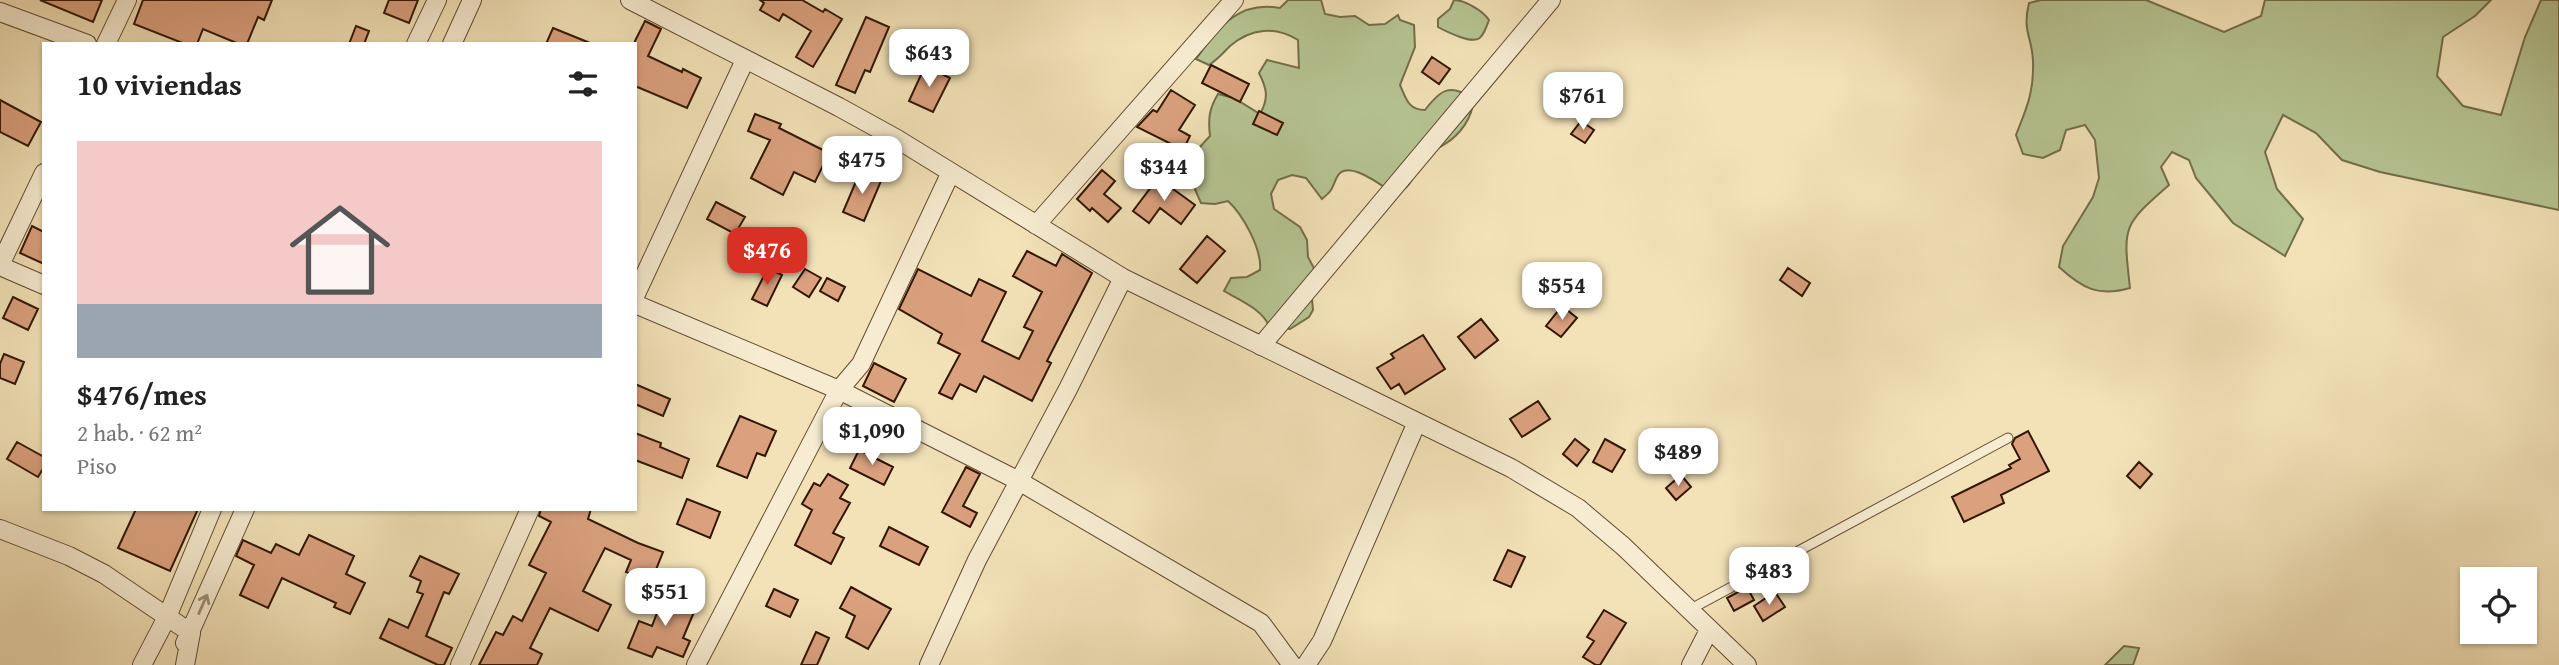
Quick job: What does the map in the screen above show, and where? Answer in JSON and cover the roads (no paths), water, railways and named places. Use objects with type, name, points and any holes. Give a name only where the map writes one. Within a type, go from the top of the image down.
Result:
[{"type":"street","points":[[107,42],[127,0]]},
{"type":"street","points":[[417,42],[437,0]]},
{"type":"street","points":[[453,42],[472,0]]},
{"type":"street","points":[[630,0],[839,107],[1123,278],[1511,468],[1578,508],[1623,546],[1747,665]]},
{"type":"street","points":[[1036,225],[1234,0]]},
{"type":"street","points":[[1261,346],[1551,0]]},
{"type":"street","points":[[0,12],[82,42]]},
{"type":"street","points":[[637,292],[745,60]]},
{"type":"street","points":[[696,665],[839,390],[861,365],[951,172]]},
{"type":"street","points":[[42,176],[7,234],[0,266],[42,284]]},
{"type":"street","points":[[929,665],[1017,480],[1068,389],[1123,278]]},
{"type":"street","points":[[637,305],[839,390],[1017,480],[1261,623],[1292,665]]},
{"type":"street","points":[[1306,665],[1322,641],[1417,422]]},
{"type":"street","points":[[142,665],[167,617],[211,511]]},
{"type":"street","points":[[173,665],[191,633],[244,511]]},
{"type":"street","points":[[460,665],[529,511]]},
{"type":"street","points":[[0,529],[69,556],[104,574],[191,633]]},
{"type":"street","points":[[1691,665],[1709,630]]},
{"type":"street","points":[[185,665],[191,633]]},
{"type":"lane","points":[[1689,610],[2008,438]]}]
